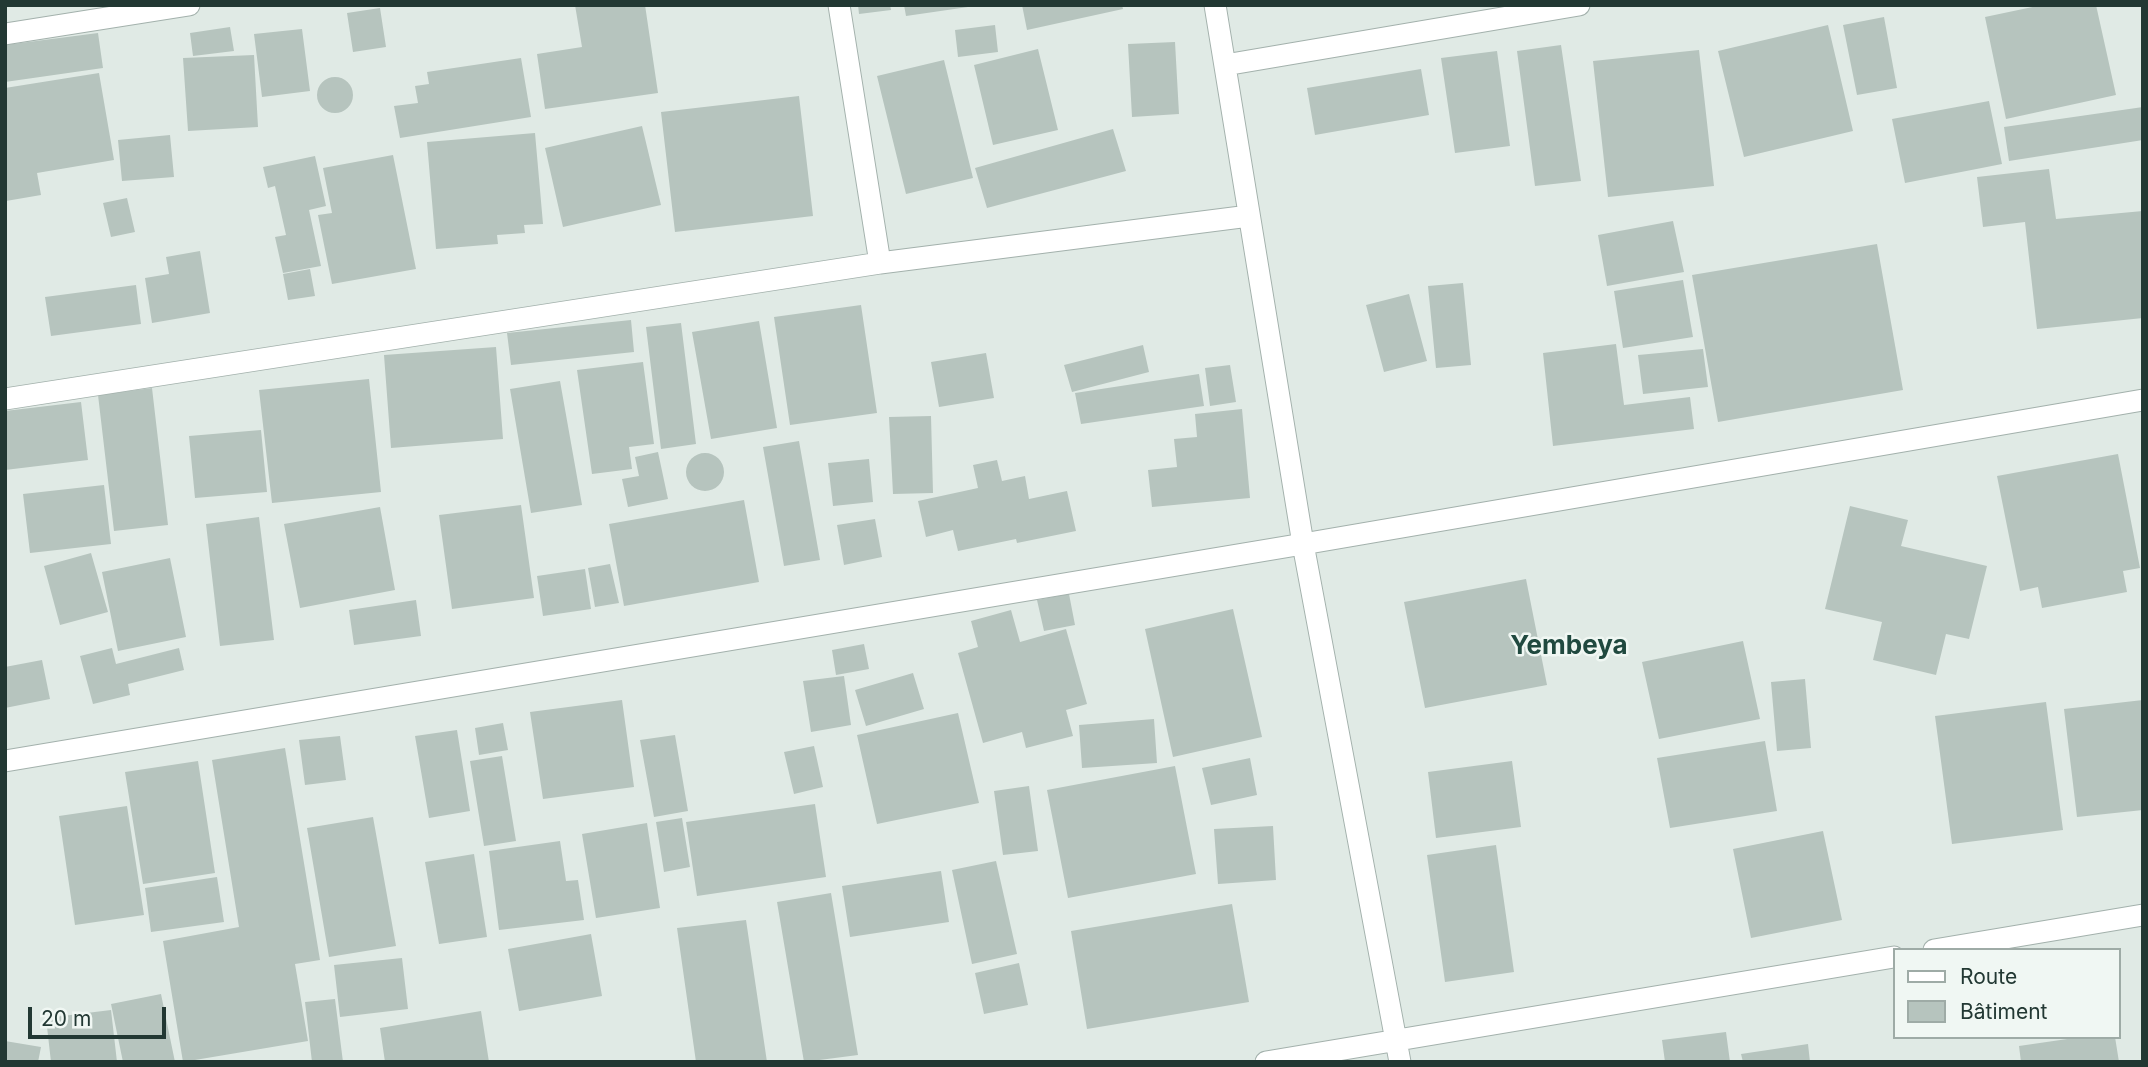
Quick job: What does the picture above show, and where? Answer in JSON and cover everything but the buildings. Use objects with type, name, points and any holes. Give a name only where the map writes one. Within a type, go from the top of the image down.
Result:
[{"type":"street","points":[[5,34],[189,5]]},
{"type":"street","points":[[839,5],[880,263]]},
{"type":"street","points":[[1215,5],[1303,544],[1400,1062]]},
{"type":"street","points":[[1225,65],[1579,5]]},
{"type":"street","points":[[5,399],[880,263],[1249,216]]},
{"type":"street","points":[[5,761],[1303,544],[2143,400]]},
{"type":"street","points":[[1946,948],[2143,915]]},
{"type":"street","points":[[1266,1062],[1892,957]]},
{"type":"district","name":"Yembeya","points":[[1569,646]]}]
